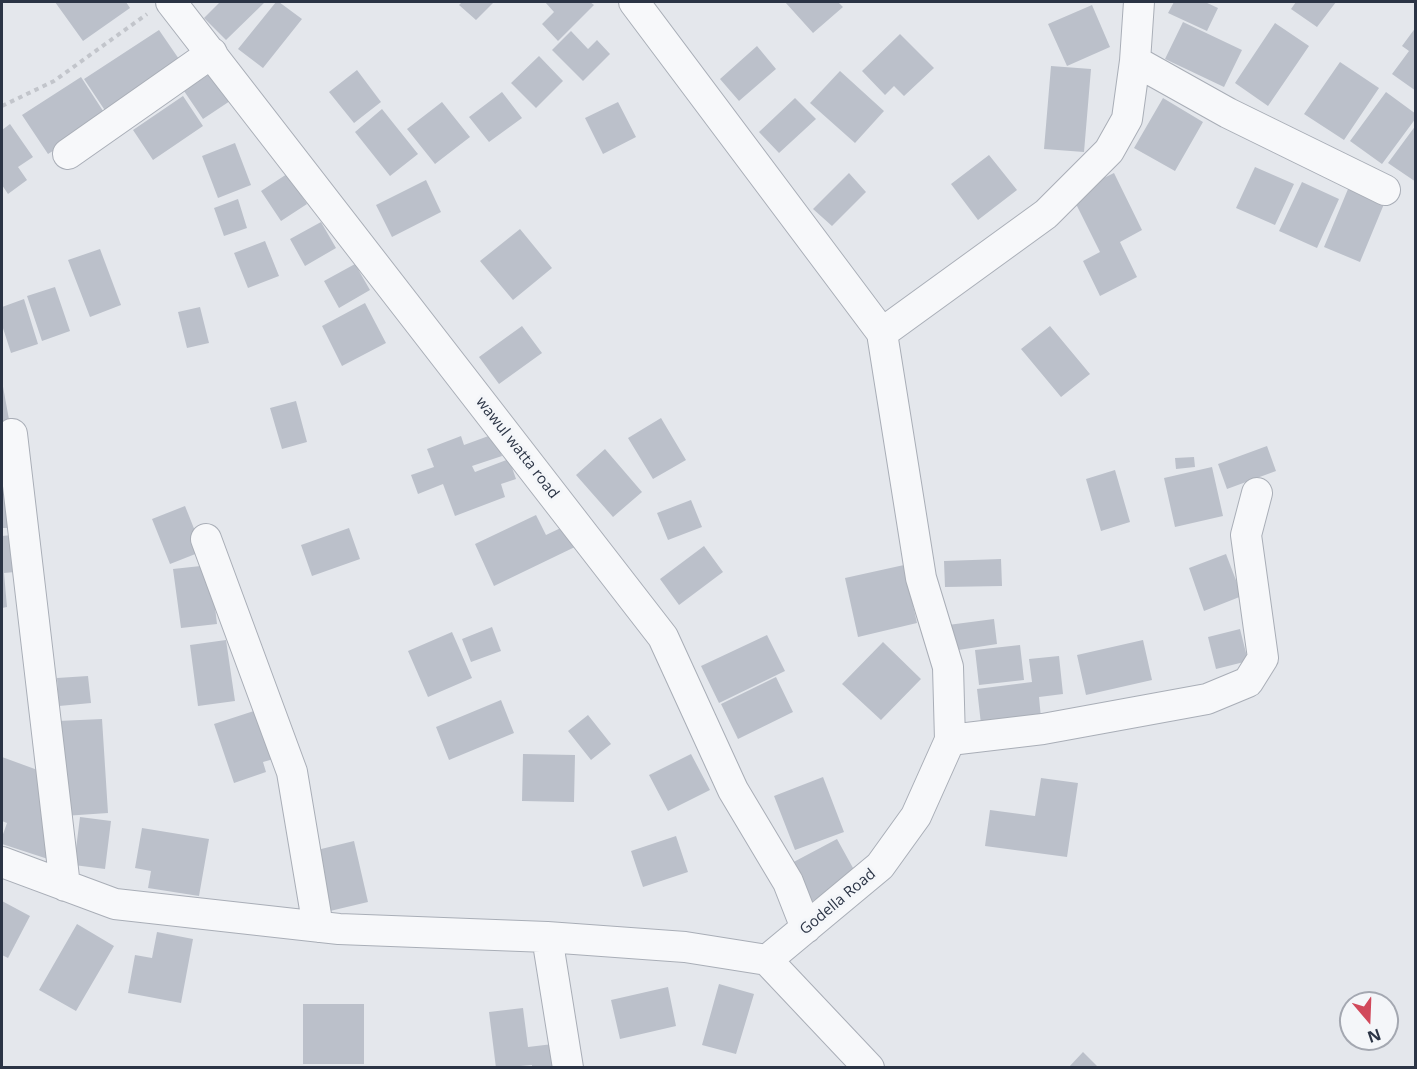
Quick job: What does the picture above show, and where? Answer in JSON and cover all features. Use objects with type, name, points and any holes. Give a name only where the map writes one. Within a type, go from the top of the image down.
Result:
[{"type":"street","points":[[634,2],[882,333],[921,578],[948,667],[950,740],[1043,729],[1207,699],[1248,682],[1263,658],[1246,535],[1257,493]]},
{"type":"street","points":[[882,333],[1046,214],[1108,151],[1127,119],[1135,61],[1138,2]]},
{"type":"street","name":"wawul watta road","points":[[163,5],[212,52],[663,637],[734,790],[788,882],[806,928]]},
{"type":"street","points":[[68,154],[212,52]]},
{"type":"street","points":[[1135,61],[1228,113],[1384,190]]},
{"type":"street","points":[[12,434],[65,886]]},
{"type":"street","points":[[207,539],[292,772],[318,927]]},
{"type":"street","name":"Godella Road","points":[[767,960],[880,866],[916,816],[950,740]]},
{"type":"street","points":[[2,862],[115,904],[318,927],[547,937],[685,947],[767,960],[869,1068]]},
{"type":"street","points":[[547,937],[568,1068]]},
{"type":"path","points":[[2,106],[54,81],[163,5]]},
{"type":"building","points":[[55,2],[126,2],[130,8],[83,41]]},
{"type":"building","points":[[220,2],[265,2],[226,40],[204,18]]},
{"type":"building","points":[[276,2],[302,19],[263,68],[238,49]]},
{"type":"building","points":[[462,2],[494,2],[476,20],[459,5]]},
{"type":"building","points":[[545,2],[590,2],[594,5],[558,41],[542,24],[554,12]]},
{"type":"building","points":[[785,2],[838,2],[843,7],[813,33]]},
{"type":"building","points":[[1174,2],[1205,2],[1218,8],[1207,31],[1168,13]]},
{"type":"building","points":[[1296,2],[1336,2],[1317,27],[1291,9]]},
{"type":"building","points":[[1092,5],[1110,47],[1067,66],[1048,24]]},
{"type":"building","points":[[1183,22],[1242,50],[1224,87],[1165,59]]},
{"type":"building","points":[[1275,23],[1309,46],[1268,106],[1235,83]]},
{"type":"building","points":[[1416,27],[1416,91],[1392,74],[1409,51],[1402,46]]},
{"type":"building","points":[[159,30],[181,62],[106,112],[84,79]]},
{"type":"building","points":[[571,31],[588,49],[597,40],[610,54],[583,81],[552,50]]},
{"type":"building","points":[[900,34],[934,68],[904,96],[894,86],[885,95],[862,71]]},
{"type":"building","points":[[757,46],[776,69],[739,101],[720,79]]},
{"type":"building","points":[[539,56],[563,81],[536,108],[511,83]]},
{"type":"building","points":[[1340,62],[1379,88],[1344,140],[1304,114]]},
{"type":"building","points":[[1051,66],[1091,69],[1084,152],[1044,149]]},
{"type":"building","points":[[357,70],[381,102],[354,123],[329,92]]},
{"type":"building","points":[[214,71],[233,99],[203,119],[184,91]]},
{"type":"building","points":[[840,71],[884,111],[855,143],[810,103]]},
{"type":"building","points":[[81,77],[107,117],[48,154],[22,115]]},
{"type":"building","points":[[502,92],[522,118],[489,142],[469,117]]},
{"type":"building","points":[[1386,92],[1416,114],[1416,118],[1382,164],[1350,141]]},
{"type":"building","points":[[183,96],[203,126],[153,160],[133,130]]},
{"type":"building","points":[[795,98],[816,119],[779,153],[759,132]]},
{"type":"building","points":[[1163,98],[1203,122],[1175,171],[1134,148]]},
{"type":"building","points":[[442,102],[470,137],[435,164],[407,129]]},
{"type":"building","points":[[618,102],[636,137],[603,154],[585,118]]},
{"type":"building","points":[[382,109],[418,154],[390,176],[355,132]]},
{"type":"building","points":[[10,124],[33,157],[18,167],[27,180],[8,194],[2,185],[2,130]]},
{"type":"building","points":[[1416,125],[1416,182],[1388,163]]},
{"type":"building","points":[[235,143],[251,185],[218,198],[202,156]]},
{"type":"building","points":[[989,155],[1017,190],[978,220],[951,184]]},
{"type":"building","points":[[1255,167],[1294,184],[1275,225],[1236,208]]},
{"type":"building","points":[[849,173],[866,192],[832,226],[813,209]]},
{"type":"building","points":[[1114,173],[1142,230],[1120,242],[1137,277],[1100,296],[1083,261],[1100,252],[1071,194]]},
{"type":"building","points":[[287,174],[307,204],[281,221],[261,191]]},
{"type":"building","points":[[426,180],[441,212],[392,237],[376,205]]},
{"type":"building","points":[[1302,182],[1339,199],[1317,248],[1279,231]]},
{"type":"building","points":[[1348,189],[1384,204],[1360,262],[1324,247]]},
{"type":"building","points":[[238,199],[247,228],[224,236],[214,208]]},
{"type":"building","points":[[321,222],[336,248],[305,266],[290,239]]},
{"type":"building","points":[[520,229],[552,268],[513,300],[480,261]]},
{"type":"building","points":[[265,241],[279,276],[248,288],[234,253]]},
{"type":"building","points":[[100,249],[121,305],[90,317],[68,260]]},
{"type":"building","points":[[355,264],[370,290],[339,308],[324,281]]},
{"type":"building","points":[[55,287],[70,331],[42,341],[27,296]]},
{"type":"building","points":[[24,299],[38,344],[11,353],[2,325],[2,307]]},
{"type":"building","points":[[365,303],[386,343],[342,366],[322,326]]},
{"type":"building","points":[[200,307],[209,343],[187,348],[178,312]]},
{"type":"building","points":[[522,326],[542,353],[499,384],[479,357]]},
{"type":"building","points":[[1050,326],[1090,374],[1061,397],[1021,349]]},
{"type":"building","points":[[2,381],[10,425],[2,427]]},
{"type":"building","points":[[296,401],[307,442],[282,449],[270,408]]},
{"type":"building","points":[[661,418],[686,460],[653,479],[628,438]]},
{"type":"building","points":[[494,434],[502,456],[472,466],[475,472],[509,459],[516,479],[501,484],[505,497],[455,516],[443,484],[418,494],[411,475],[434,467],[427,449],[461,436],[464,445]]},
{"type":"building","points":[[1267,446],[1276,471],[1227,489],[1218,464]]},
{"type":"building","points":[[605,449],[642,492],[613,517],[576,475]]},
{"type":"building","points":[[1194,457],[1195,467],[1176,469],[1175,458]]},
{"type":"building","points":[[1212,467],[1223,516],[1175,527],[1164,478]]},
{"type":"building","points":[[1115,470],[1130,522],[1101,531],[1086,479]]},
{"type":"building","points":[[10,490],[8,528],[2,528],[2,491]]},
{"type":"building","points":[[691,500],[702,527],[668,540],[657,513]]},
{"type":"building","points":[[185,506],[203,551],[170,564],[152,519]]},
{"type":"building","points":[[536,515],[546,535],[569,524],[579,545],[494,586],[475,544]]},
{"type":"building","points":[[349,528],[360,559],[312,576],[301,545]]},
{"type":"building","points":[[12,535],[15,572],[4,573],[7,607],[2,608],[2,536]]},
{"type":"building","points":[[704,546],[723,572],[679,605],[660,579]]},
{"type":"building","points":[[1226,554],[1242,596],[1204,611],[1189,568]]},
{"type":"building","points":[[1001,559],[1002,586],[945,587],[944,561]]},
{"type":"building","points":[[210,565],[217,624],[181,628],[173,569]]},
{"type":"building","points":[[904,565],[917,623],[858,637],[845,578]]},
{"type":"building","points":[[994,619],[997,644],[952,651],[948,625]]},
{"type":"building","points":[[492,627],[501,651],[471,662],[462,639]]},
{"type":"building","points":[[1240,629],[1248,661],[1216,669],[1208,637]]},
{"type":"building","points":[[452,632],[472,678],[428,697],[408,651]]},
{"type":"building","points":[[767,635],[785,671],[719,703],[701,666]]},
{"type":"building","points":[[226,640],[235,701],[198,706],[190,645]]},
{"type":"building","points":[[1143,640],[1152,680],[1086,695],[1077,655]]},
{"type":"building","points":[[883,642],[921,679],[881,720],[842,684]]},
{"type":"building","points":[[1020,645],[1024,680],[979,685],[975,650]]},
{"type":"building","points":[[1059,656],[1063,694],[1039,697],[1041,718],[981,724],[977,689],[1032,682],[1029,659]]},
{"type":"building","points":[[88,676],[91,703],[59,706],[57,678]]},
{"type":"building","points":[[776,677],[793,712],[738,739],[721,704]]},
{"type":"building","points":[[501,700],[514,733],[449,760],[436,727]]},
{"type":"building","points":[[260,709],[277,758],[263,762],[266,772],[234,783],[214,724]]},
{"type":"building","points":[[588,715],[611,744],[591,760],[568,731]]},
{"type":"building","points":[[102,719],[108,813],[64,816],[58,721]]},
{"type":"building","points":[[523,754],[575,755],[574,802],[522,801]]},
{"type":"building","points":[[691,754],[710,790],[668,811],[649,775]]},
{"type":"building","points":[[2,757],[43,772],[51,860],[2,844],[7,823],[2,821]]},
{"type":"building","points":[[823,777],[844,832],[795,850],[774,796]]},
{"type":"building","points":[[1041,778],[1078,783],[1067,857],[985,846],[990,810],[1035,816]]},
{"type":"building","points":[[80,817],[111,821],[105,869],[74,865]]},
{"type":"building","points":[[142,828],[209,839],[199,896],[148,888],[151,871],[135,868]]},
{"type":"building","points":[[676,836],[688,872],[643,887],[631,851]]},
{"type":"building","points":[[837,839],[858,877],[809,903],[788,865]]},
{"type":"building","points":[[354,841],[368,902],[330,911],[317,850]]},
{"type":"building","points":[[2,901],[30,916],[8,958],[2,955]]},
{"type":"building","points":[[77,924],[114,946],[76,1011],[39,990]]},
{"type":"building","points":[[157,932],[193,939],[181,1003],[128,993],[135,955],[152,958]]},
{"type":"building","points":[[719,984],[754,994],[736,1054],[702,1045]]},
{"type":"building","points":[[668,987],[676,1026],[620,1039],[611,1000]]},
{"type":"building","points":[[303,1004],[364,1004],[364,1064],[303,1064]]},
{"type":"building","points":[[523,1008],[528,1047],[553,1044],[557,1068],[532,1068],[532,1065],[496,1068],[489,1012]]},
{"type":"building","points":[[1083,1052],[1099,1068],[1068,1068]]}]
